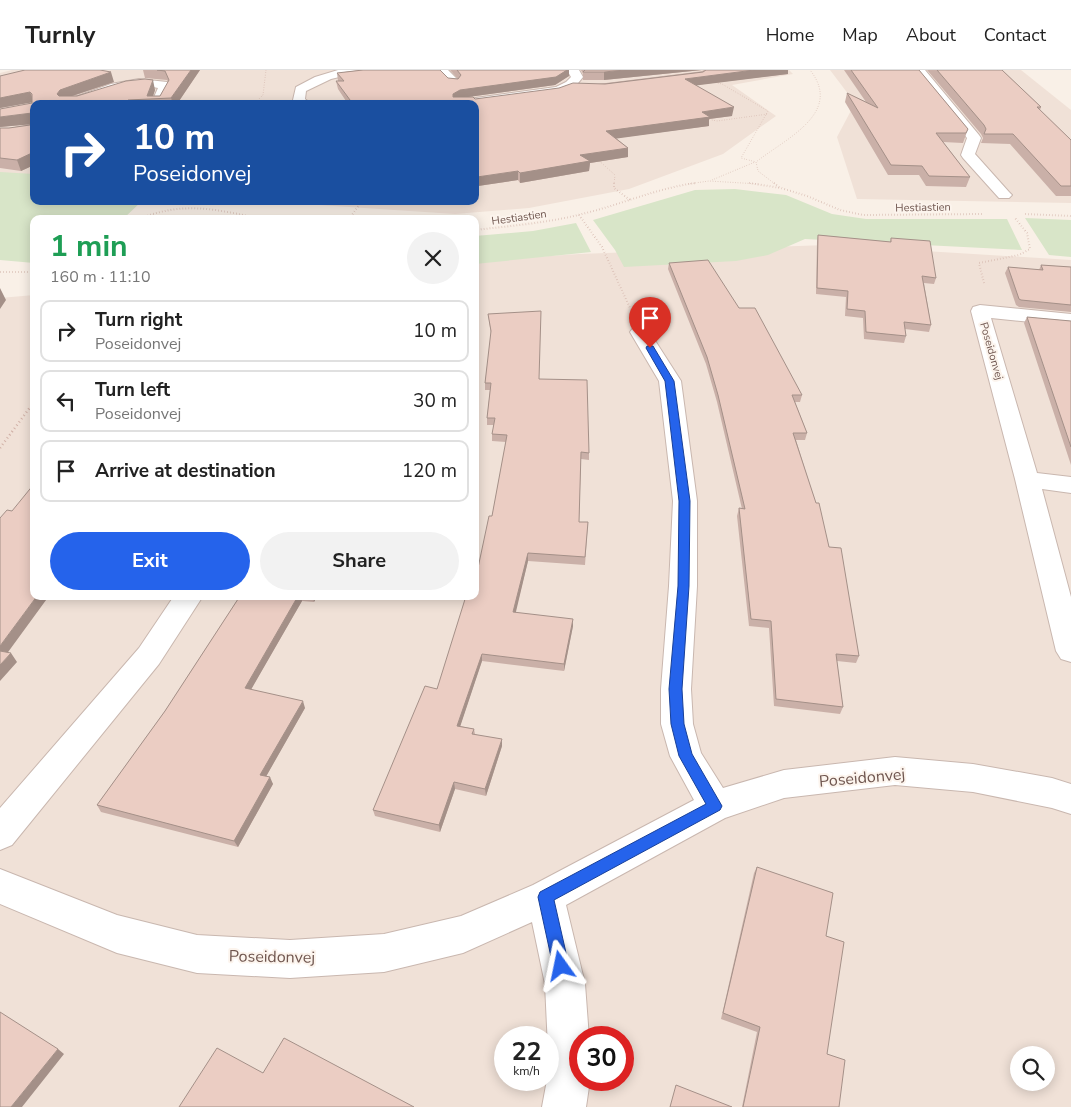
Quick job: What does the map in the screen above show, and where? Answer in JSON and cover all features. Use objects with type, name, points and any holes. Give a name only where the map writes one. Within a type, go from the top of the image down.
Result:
[{"type":"street","points":[[299,100],[300,90],[312,81],[356,70]]},
{"type":"street","points":[[441,70],[454,82]]},
{"type":"street","points":[[479,102],[559,90],[570,85],[577,77],[574,70]]},
{"type":"street","points":[[919,70],[974,138],[968,155],[1004,195]]},
{"type":"street","points":[[79,100],[118,86],[144,82],[163,85],[164,90],[159,100]]},
{"type":"street","points":[[570,85],[586,86]]},
{"type":"street","name":"Poseidonvej","points":[[1071,320],[980,311],[1027,479],[1071,650]]},
{"type":"street","points":[[640,332],[670,381],[685,501],[684,586],[676,689],[677,724],[686,756],[715,806]]},
{"type":"street","points":[[1027,479],[1071,485]]},
{"type":"street","points":[[0,834],[149,656],[185,600]]},
{"type":"street","name":"Poseidonvej","points":[[0,886],[117,934],[197,954],[290,959],[384,953],[463,934],[546,897],[715,806],[784,784],[895,771],[973,778],[1052,793],[1071,799]]},
{"type":"street","points":[[546,897],[564,984],[570,1069],[564,1107]]},
{"type":"path","points":[[258,100],[263,95],[266,70]]},
{"type":"path","name":"Hestiastien","points":[[709,181],[756,162],[766,152],[803,127],[817,113],[822,98],[820,84],[810,70]]},
{"type":"path","points":[[711,81],[722,84],[768,111],[768,114]]},
{"type":"path","points":[[756,162],[742,158],[768,114]]},
{"type":"path","points":[[702,116],[710,121],[717,121],[768,114]]},
{"type":"path","points":[[595,158],[615,175],[614,188],[631,201]]},
{"type":"path","name":"Hestiastien","points":[[756,162],[758,171],[781,188]]},
{"type":"path","name":"Hestiastien","points":[[479,230],[515,226],[579,215],[631,201],[674,186],[709,181],[752,183],[781,188],[807,196],[840,210],[863,216],[1012,214],[1071,216]]},
{"type":"path","points":[[980,311],[988,298],[979,263],[988,258],[1024,254],[1030,249],[1027,233],[1000,199],[1004,195]]},
{"type":"path","points":[[146,215],[152,212],[185,206],[208,207],[243,215]]},
{"type":"path","points":[[579,215],[592,229],[604,249],[640,332]]},
{"type":"path","points":[[0,272],[30,272]]},
{"type":"path","points":[[0,448],[30,407]]},
{"type":"shaded area","points":[[12,70],[789,70],[793,74],[732,85],[776,116],[723,154],[629,189],[529,208],[455,214],[319,205],[479,205],[479,100],[30,100],[30,176],[0,173],[0,73]]},
{"type":"shaded area","points":[[830,70],[1021,70],[1071,110],[1071,203],[857,199],[837,137],[855,103]]},
{"type":"shaded area","points":[[827,245],[1071,260],[1071,1107],[0,1107],[0,298],[30,295],[30,600],[479,600],[479,261],[579,254]]},
{"type":"green space","points":[[0,172],[30,174],[30,205],[138,205],[127,215],[30,215],[30,263],[0,260]]},
{"type":"green space","points":[[735,189],[786,195],[832,214],[866,219],[1007,219],[1022,250],[805,239],[768,255],[736,261],[624,267],[615,250],[593,220],[695,190]]},
{"type":"green space","points":[[1025,218],[1071,220],[1071,257],[1049,255]]},
{"type":"green space","points":[[576,223],[591,252],[479,264],[479,236],[533,231]]},
{"type":"building","points":[[25,70],[100,70],[111,72],[60,90],[57,94],[59,96],[77,96],[126,81],[145,79],[153,80],[147,96],[160,96],[169,80],[165,71],[157,70],[191,70],[171,98],[128,100],[32,100],[30,92],[0,98],[0,76]]},
{"type":"building","points":[[363,70],[440,70],[448,78],[458,79],[461,75],[457,70],[567,70],[556,77],[460,90],[453,94],[453,97],[473,97],[475,99],[559,88],[573,83],[605,84],[703,72],[706,70],[754,70],[685,79],[734,107],[702,112],[710,117],[606,131],[628,148],[580,155],[590,161],[520,173],[518,171],[479,177],[479,100],[350,100],[336,81],[344,81],[337,73]]},
{"type":"building","points":[[585,70],[625,70],[583,72]]},
{"type":"building","points":[[851,70],[919,70],[968,129],[966,133],[936,133],[970,177],[929,176],[922,166],[891,165],[847,93],[878,108]]},
{"type":"building","points":[[937,70],[1002,70],[1041,107],[1037,107],[1071,140],[1071,186],[1061,186],[1013,134],[984,134],[986,129],[984,125]]},
{"type":"building","points":[[30,103],[30,113],[0,117],[0,109]]},
{"type":"building","points":[[30,125],[30,154],[17,160],[0,158],[0,128]]},
{"type":"building","points":[[818,235],[891,242],[891,238],[930,241],[936,278],[922,276],[931,325],[904,322],[906,336],[866,332],[865,311],[847,309],[848,291],[817,288]]},
{"type":"building","points":[[708,260],[739,308],[755,308],[802,395],[792,395],[807,433],[793,433],[816,503],[819,503],[829,547],[841,548],[859,656],[836,654],[843,707],[776,699],[771,621],[751,619],[739,508],[745,509],[707,357],[669,263]]},
{"type":"building","points":[[1041,265],[1071,267],[1071,305],[1019,299],[1008,267],[1043,270]]},
{"type":"building","points":[[541,311],[539,379],[587,380],[589,453],[581,452],[579,522],[588,522],[585,557],[528,553],[513,612],[573,619],[564,664],[482,654],[457,726],[474,729],[472,734],[502,739],[485,789],[454,782],[439,825],[373,810],[425,686],[437,689],[465,600],[479,600],[479,563],[489,516],[492,516],[507,435],[492,434],[495,418],[487,418],[491,383],[485,383],[491,331],[488,314]]},
{"type":"building","points":[[1027,317],[1071,321],[1071,447]]},
{"type":"building","points":[[30,489],[30,600],[34,600],[0,646],[0,518],[7,510],[12,511]]},
{"type":"building","points":[[237,600],[296,600],[245,688],[303,701],[260,775],[270,777],[234,841],[97,805],[165,711]]},
{"type":"building","points":[[0,651],[11,653],[0,665]]},
{"type":"building","points":[[757,867],[833,893],[826,936],[844,942],[827,1054],[845,1060],[839,1107],[743,1107],[760,1027],[723,1013]]},
{"type":"building","points":[[0,1012],[58,1049],[11,1107],[0,1107]]},
{"type":"building","points":[[284,1038],[414,1107],[179,1107],[217,1048],[263,1073]]},
{"type":"building","points":[[676,1085],[732,1107],[670,1107]]},
{"type":"route","points":[[561,966],[546,897],[715,806],[686,756],[677,724],[676,689],[684,586],[685,501],[670,381],[650,348]]}]
